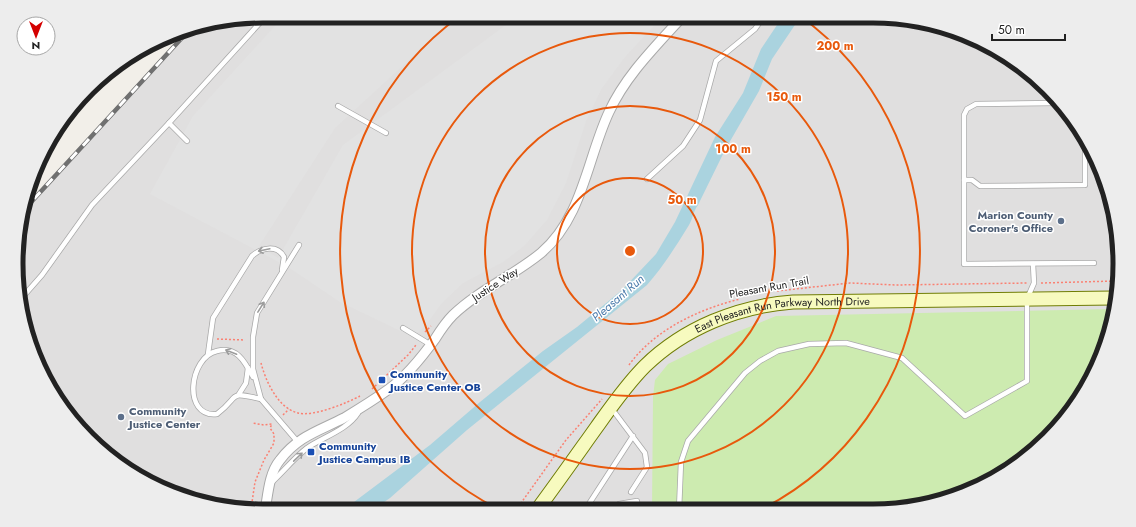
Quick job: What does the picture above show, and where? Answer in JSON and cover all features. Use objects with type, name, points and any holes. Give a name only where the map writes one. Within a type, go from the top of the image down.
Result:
[{"type":"street","name":"Justice Way","points":[[266,504],[270,484],[279,461],[297,441],[345,417],[390,388],[413,367],[431,345],[451,316],[474,296],[511,275],[542,252],[569,217],[580,197],[597,139],[617,97],[642,62],[677,23]]},
{"type":"street","name":"East Pleasant Run Parkway North Drive","points":[[541,504],[607,402],[627,385],[645,366],[673,344],[703,326],[749,309],[793,302],[1110,298]]},
{"type":"lane","points":[[25,294],[42,275],[92,205],[259,23]]},
{"type":"lane","points":[[647,179],[683,146],[700,120],[716,61],[755,29],[759,23]]},
{"type":"lane","points":[[1051,103],[976,104],[966,109],[964,115],[964,264],[1094,263]]},
{"type":"lane","points":[[338,106],[386,133]]},
{"type":"lane","points":[[169,123],[187,141]]},
{"type":"lane","points":[[964,180],[972,180],[980,186],[1085,185],[1085,151]]},
{"type":"lane","points":[[255,381],[253,353],[254,325],[257,313],[299,245]]},
{"type":"lane","points":[[208,354],[213,318],[252,256],[267,248],[282,253],[284,261],[281,275]]},
{"type":"lane","points":[[678,504],[681,462],[688,441],[745,373],[760,361],[778,351],[809,344],[846,343],[902,358],[965,416],[1027,381],[1027,299],[1034,283],[1033,264]]},
{"type":"lane","points":[[402,328],[431,345]]},
{"type":"lane","points":[[248,368],[246,382],[239,394],[234,396],[217,414],[206,414],[197,407],[194,393],[196,376],[200,363],[208,354],[219,350],[229,350],[240,356],[248,368],[255,381],[261,399],[297,441]]},
{"type":"lane","points":[[239,394],[261,399]]},
{"type":"lane","points":[[607,402],[645,453],[647,467],[631,492]]},
{"type":"lane","points":[[270,484],[306,449],[353,420],[361,407]]},
{"type":"lane","points":[[589,504],[633,436]]},
{"type":"lane","points":[[619,504],[637,501],[637,504]]},
{"type":"path","name":"Pleasant Run Trail","points":[[772,292],[850,283],[896,285],[1112,281]]},
{"type":"path","name":"Pleasant Run Trail","points":[[628,367],[642,350],[677,324],[727,302],[742,299]]},
{"type":"path","points":[[426,331],[435,322]]},
{"type":"path","points":[[215,339],[248,340]]},
{"type":"path","points":[[367,393],[417,345]]},
{"type":"path","points":[[261,363],[270,387],[278,399],[289,409],[299,414],[316,412],[362,395]]},
{"type":"path","points":[[520,504],[566,440],[607,402]]},
{"type":"path","points":[[284,414],[289,409]]},
{"type":"path","points":[[252,424],[272,424],[270,428],[274,434],[274,443],[264,460],[256,482],[252,503]]},
{"type":"shaded area","points":[[264,23],[872,23],[904,25],[935,31],[965,41],[993,55],[1019,73],[1043,93],[1063,117],[1081,143],[1095,171],[1105,201],[1111,232],[1113,264],[1111,295],[1105,326],[1095,356],[1081,384],[1063,410],[1043,434],[1019,454],[993,472],[965,486],[935,496],[904,502],[872,504],[264,504],[232,502],[201,496],[171,486],[143,472],[117,454],[93,434],[73,410],[55,384],[41,356],[31,326],[25,295],[23,264],[25,232],[30,205],[185,36],[201,31],[232,25]]},
{"type":"shaded area","points":[[278,23],[449,23],[335,128],[259,246],[278,258],[343,145],[509,23],[657,23],[625,57],[602,88],[586,121],[566,183],[547,220],[524,246],[503,262],[463,283],[441,304],[426,325],[413,337],[340,302],[288,267],[150,194],[193,116]]},
{"type":"green space","points":[[1108,309],[1105,326],[1095,356],[1081,384],[1063,410],[1043,434],[1019,454],[993,472],[965,486],[935,496],[904,502],[872,504],[652,504],[653,397],[655,380],[668,364],[717,340],[776,316]]},
{"type":"water","name":"Pleasant Run","points":[[778,23],[796,23],[772,59],[759,91],[725,150],[689,225],[664,264],[647,285],[467,430],[390,498],[381,504],[351,504],[430,445],[543,351],[577,327],[622,290],[656,254],[675,222],[715,137],[743,93],[761,49]]},
{"type":"railway","points":[[31,203],[183,37]]},
{"type":"place","name":"Marion County Coroner's Office","points":[[1061,221]]},
{"type":"place","name":"Community Justice Center OB","points":[[382,380]]},
{"type":"place","name":"Community Justice Center","points":[[121,417]]},
{"type":"place","name":"Community Justice Campus IB","points":[[311,452]]}]
